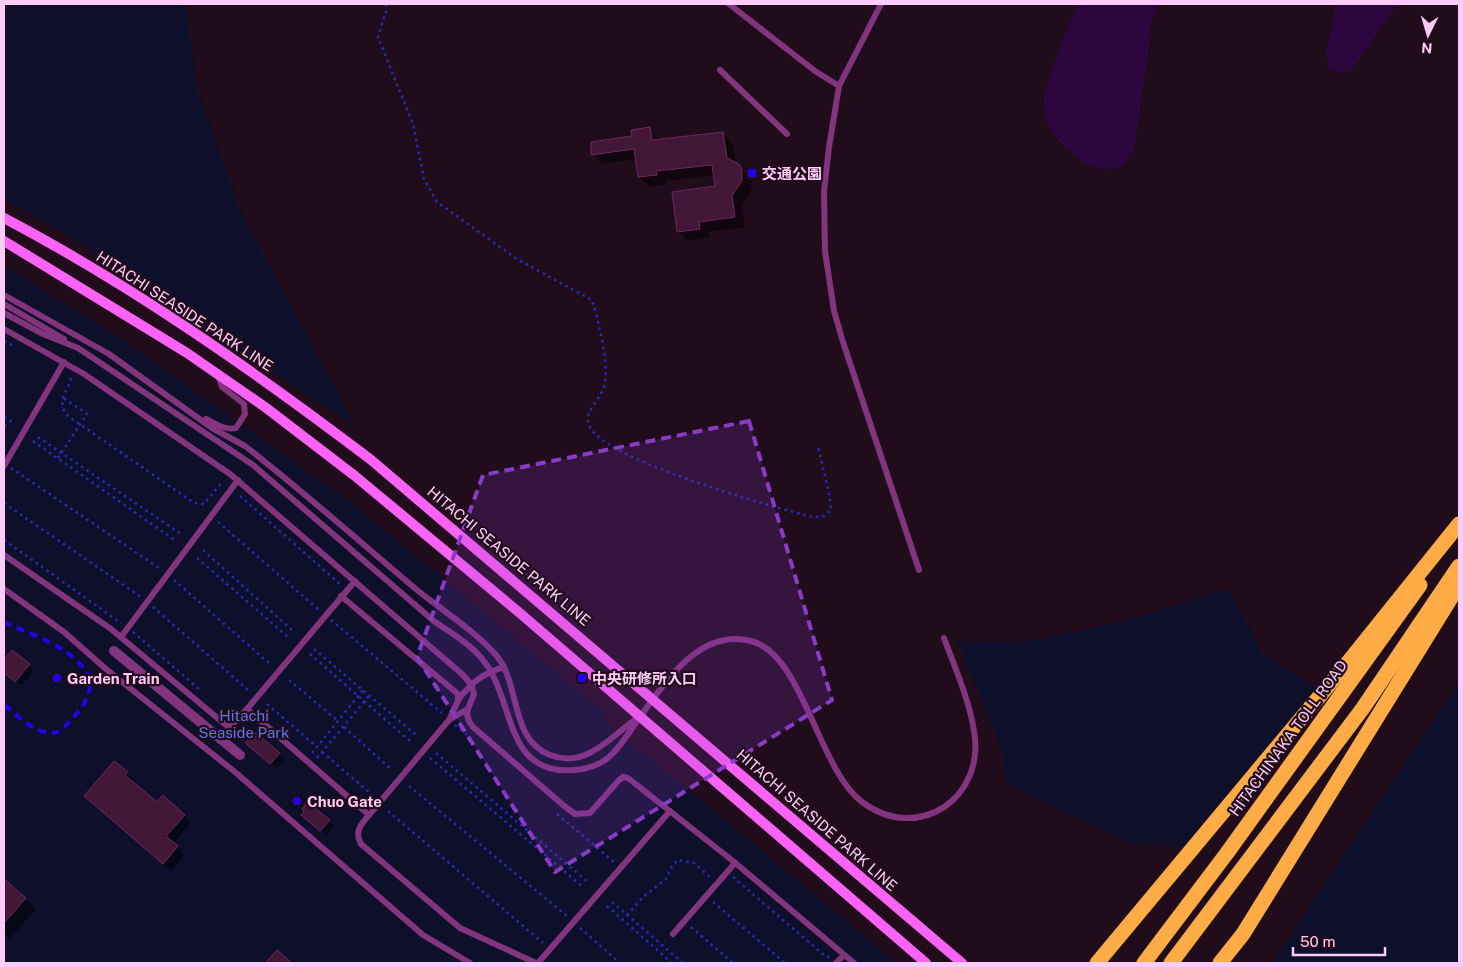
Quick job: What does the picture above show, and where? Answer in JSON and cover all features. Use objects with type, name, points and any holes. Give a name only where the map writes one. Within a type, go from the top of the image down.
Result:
[{"type":"highway","points":[[1098,963],[1349,661],[1459,524]]},
{"type":"highway","name":"HITACHINAKA TOLL ROAD","points":[[1144,963],[1232,845],[1459,531]]},
{"type":"highway","points":[[1170,963],[1363,708],[1459,566]]},
{"type":"highway","points":[[1220,963],[1243,934],[1459,585]]},
{"type":"main road","name":"HITACHI SEASIDE PARK LINE","points":[[4,218],[80,260],[150,304],[302,408],[437,514],[962,963]]},
{"type":"main road","points":[[4,241],[141,324],[217,374],[291,427],[425,532],[926,963]]},
{"type":"street","points":[[114,651],[240,755]]},
{"type":"lane","points":[[729,4],[816,71],[839,86]]},
{"type":"lane","points":[[881,4],[839,86],[824,192],[825,243],[828,280],[843,342],[919,570]]},
{"type":"lane","points":[[720,70],[787,134]]},
{"type":"lane","points":[[4,295],[109,354],[212,428],[245,446],[448,616],[485,644],[504,667],[524,731],[535,746],[552,756],[564,759],[587,755],[640,716]]},
{"type":"lane","points":[[4,304],[78,348],[253,466],[435,622],[467,643],[481,657],[491,671],[518,744],[532,758],[549,767],[575,770],[593,767],[606,760],[616,752],[640,716],[685,661],[700,649],[724,639],[754,642],[776,656],[790,678],[842,778],[855,797],[889,817],[908,820],[920,818],[950,803],[969,782],[973,769],[976,739],[972,718],[944,638]]},
{"type":"lane","points":[[4,313],[43,334],[78,348]]},
{"type":"lane","points":[[4,329],[64,362],[238,480],[462,674],[471,684],[474,694],[466,710],[466,718],[473,727],[575,814],[590,813],[623,777],[628,778],[735,863],[854,963]]},
{"type":"lane","points":[[4,465],[64,362]]},
{"type":"lane","points":[[187,410],[225,429],[236,428],[245,414],[244,404],[222,387],[217,374]]},
{"type":"lane","points":[[121,636],[238,480]]},
{"type":"lane","points":[[4,555],[121,636],[227,726],[231,726],[236,722],[355,581]]},
{"type":"lane","points":[[4,589],[64,632],[106,669],[236,772],[423,935],[470,963]]},
{"type":"lane","points":[[341,596],[456,691],[458,701]]},
{"type":"lane","points":[[504,667],[491,671],[471,684],[458,701],[449,720],[358,828],[357,838],[360,844],[460,928],[537,963],[670,811]]},
{"type":"lane","points":[[247,709],[369,815]]},
{"type":"lane","points":[[449,720],[466,710]]},
{"type":"lane","points":[[673,934],[735,863]]},
{"type":"lane","points":[[837,962],[844,955]]},
{"type":"path","points":[[386,4],[386,11],[378,37],[413,124],[424,179],[437,202],[517,259],[592,300],[604,362],[605,383],[601,397],[591,408],[587,420],[592,432],[610,445],[696,482],[812,518],[824,516],[830,510],[830,498],[818,446]]},
{"type":"path","points":[[58,458],[87,414],[62,397]]},
{"type":"path","points":[[4,417],[12,422]]},
{"type":"path","points":[[4,425],[8,427]]},
{"type":"path","points":[[38,437],[181,534]]},
{"type":"path","points":[[33,441],[176,541]]},
{"type":"path","points":[[4,465],[168,574],[270,664]]},
{"type":"path","points":[[4,503],[147,602],[248,690]]},
{"type":"path","points":[[211,516],[474,742]]},
{"type":"path","points":[[203,550],[293,631]]},
{"type":"path","points":[[197,558],[288,637]]},
{"type":"path","points":[[314,649],[416,735]]},
{"type":"path","points":[[310,654],[411,742]]},
{"type":"path","points":[[290,680],[338,721]]},
{"type":"path","points":[[310,756],[363,690]]},
{"type":"path","points":[[315,760],[370,696]]},
{"type":"path","points":[[267,704],[317,747]]},
{"type":"path","points":[[344,727],[391,770]]},
{"type":"path","points":[[322,752],[370,793]]},
{"type":"path","points":[[436,753],[588,882]]},
{"type":"path","points":[[430,758],[583,887]]},
{"type":"path","points":[[409,786],[574,922],[620,963]]},
{"type":"path","points":[[553,810],[620,868]]},
{"type":"path","points":[[388,811],[550,949]]},
{"type":"path","points":[[627,915],[644,896],[666,879],[672,866],[678,860],[699,866],[717,884]]},
{"type":"path","points":[[727,872],[825,956],[837,962]]},
{"type":"path","points":[[706,896],[785,963]]},
{"type":"path","points":[[612,902],[683,963]]},
{"type":"path","points":[[606,906],[672,963]]},
{"type":"path","points":[[684,922],[733,963]]},
{"type":"highlighted area","points":[[749,421],[832,700],[555,872],[417,657],[483,475]]},
{"type":"green space","points":[[4,4],[186,4],[197,89],[241,212],[357,428],[62,231],[4,200]]},
{"type":"green space","name":"Hitachi Seaside Park","points":[[4,266],[126,342],[353,504],[605,713],[611,729],[615,733],[636,747],[897,963],[4,963]]},
{"type":"green space","points":[[1228,589],[1264,655],[1316,688],[1183,847],[1128,843],[1005,783],[1001,748],[957,641],[1024,642],[1123,621]]},
{"type":"green space","points":[[1459,682],[1459,963],[1272,963]]},
{"type":"shaded area","points":[[1078,4],[1158,4],[1151,23],[1134,150],[1121,167],[1101,169],[1090,166],[1079,159],[1063,146],[1055,136],[1044,114],[1050,76]]},
{"type":"shaded area","points":[[1336,4],[1397,4],[1352,70],[1342,73],[1329,68],[1326,54]]},
{"type":"building","points":[[650,127],[652,140],[723,132],[727,158],[739,164],[742,171],[742,181],[732,195],[735,217],[699,222],[700,229],[677,232],[672,192],[715,186],[712,165],[656,171],[657,175],[638,177],[634,149],[591,155],[591,142],[632,136],[631,130]]},
{"type":"building","points":[[12,650],[30,664],[15,682],[4,673],[4,660]]},
{"type":"building","points":[[255,732],[280,753],[270,764],[245,743]]},
{"type":"building","points":[[114,761],[128,772],[125,775],[157,802],[163,795],[185,815],[166,836],[178,846],[163,864],[84,796]]},
{"type":"building","points":[[307,802],[330,820],[320,831],[301,815],[304,812],[302,809]]},
{"type":"building","points":[[4,879],[26,898],[4,923]]},
{"type":"building","points":[[277,950],[292,963],[265,963]]},
{"type":"tunnel","points":[[295,804],[298,799]]},
{"type":"railway","points":[[4,622],[46,640],[66,652],[83,667],[90,681],[88,695],[81,709],[64,727],[55,733],[45,732],[32,727],[4,704]]},
{"type":"place","name":"交通公園","points":[[752,173]]},
{"type":"place","name":"Garden Train","points":[[57,678]]},
{"type":"place","name":"中央研修所入口","points":[[582,678]]},
{"type":"place","name":"Chuo Gate","points":[[297,801]]}]
